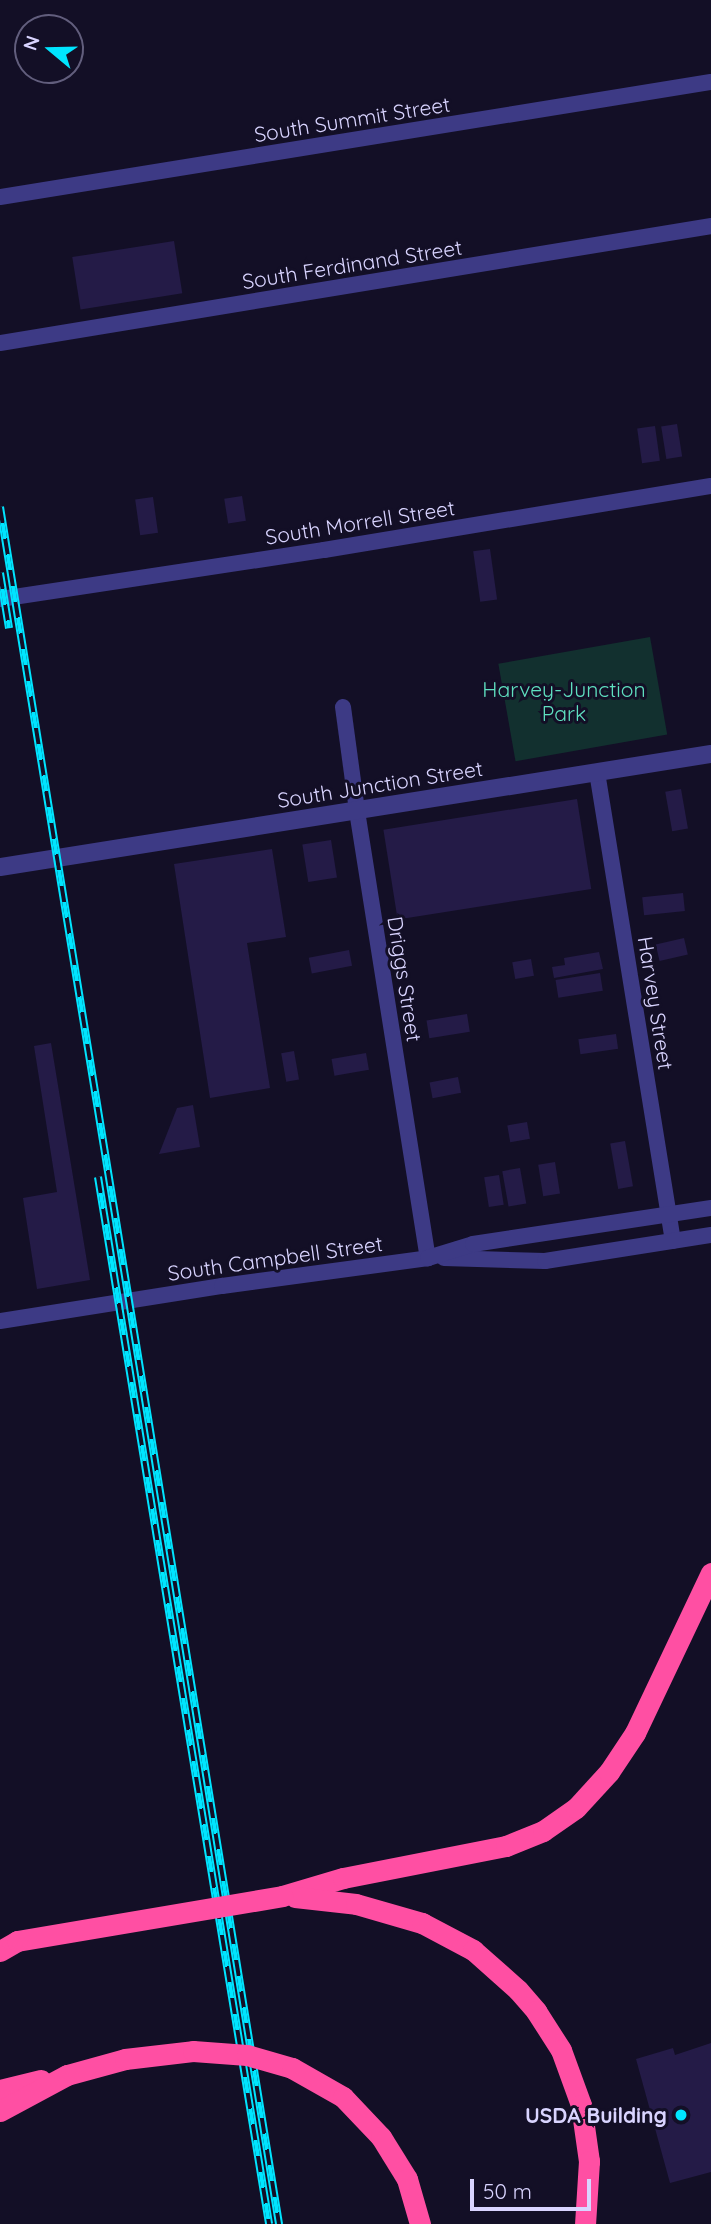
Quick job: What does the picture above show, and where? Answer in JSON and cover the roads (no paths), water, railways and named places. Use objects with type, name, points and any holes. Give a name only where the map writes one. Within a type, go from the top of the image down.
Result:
[{"type":"highway","points":[[6,1945],[282,1896],[343,1878],[494,1850],[531,1836],[576,1808],[609,1772],[635,1733],[711,1573]]},
{"type":"highway","points":[[282,1896],[356,1904],[429,1926],[454,1939],[493,1966],[536,2011],[561,2050],[581,2105],[589,2161],[584,2224]]},
{"type":"highway","points":[[0,2090],[125,2059],[194,2051],[247,2055],[292,2068],[342,2098],[381,2137],[407,2179],[420,2224]]},
{"type":"highway","points":[[0,2112],[67,2074]]},
{"type":"street","name":"South Summit Street","points":[[0,197],[711,82]]},
{"type":"street","name":"South Ferdinand Street","points":[[0,343],[711,226]]},
{"type":"street","name":"South Morrell Street","points":[[7,598],[324,550],[711,486]]},
{"type":"street","name":"Driggs Street","points":[[344,707],[357,811],[428,1258]]},
{"type":"street","name":"South Junction Street","points":[[0,867],[711,754]]},
{"type":"street","name":"Harvey Street","points":[[597,772],[673,1241]]},
{"type":"street","name":"South Campbell Street","points":[[0,1321],[428,1258],[473,1244],[711,1208]]},
{"type":"street","name":"South Campbell Street","points":[[428,1258],[545,1261],[711,1235]]},
{"type":"railway","points":[[0,507],[279,2224]]},
{"type":"railway","points":[[0,573],[9,628]]},
{"type":"railway","points":[[98,1177],[269,2224]]},
{"type":"place","name":"USDA Building","points":[[681,2115]]},
{"type":"park label","name":"Harvey-Junction Park","points":[[564,701]]}]
